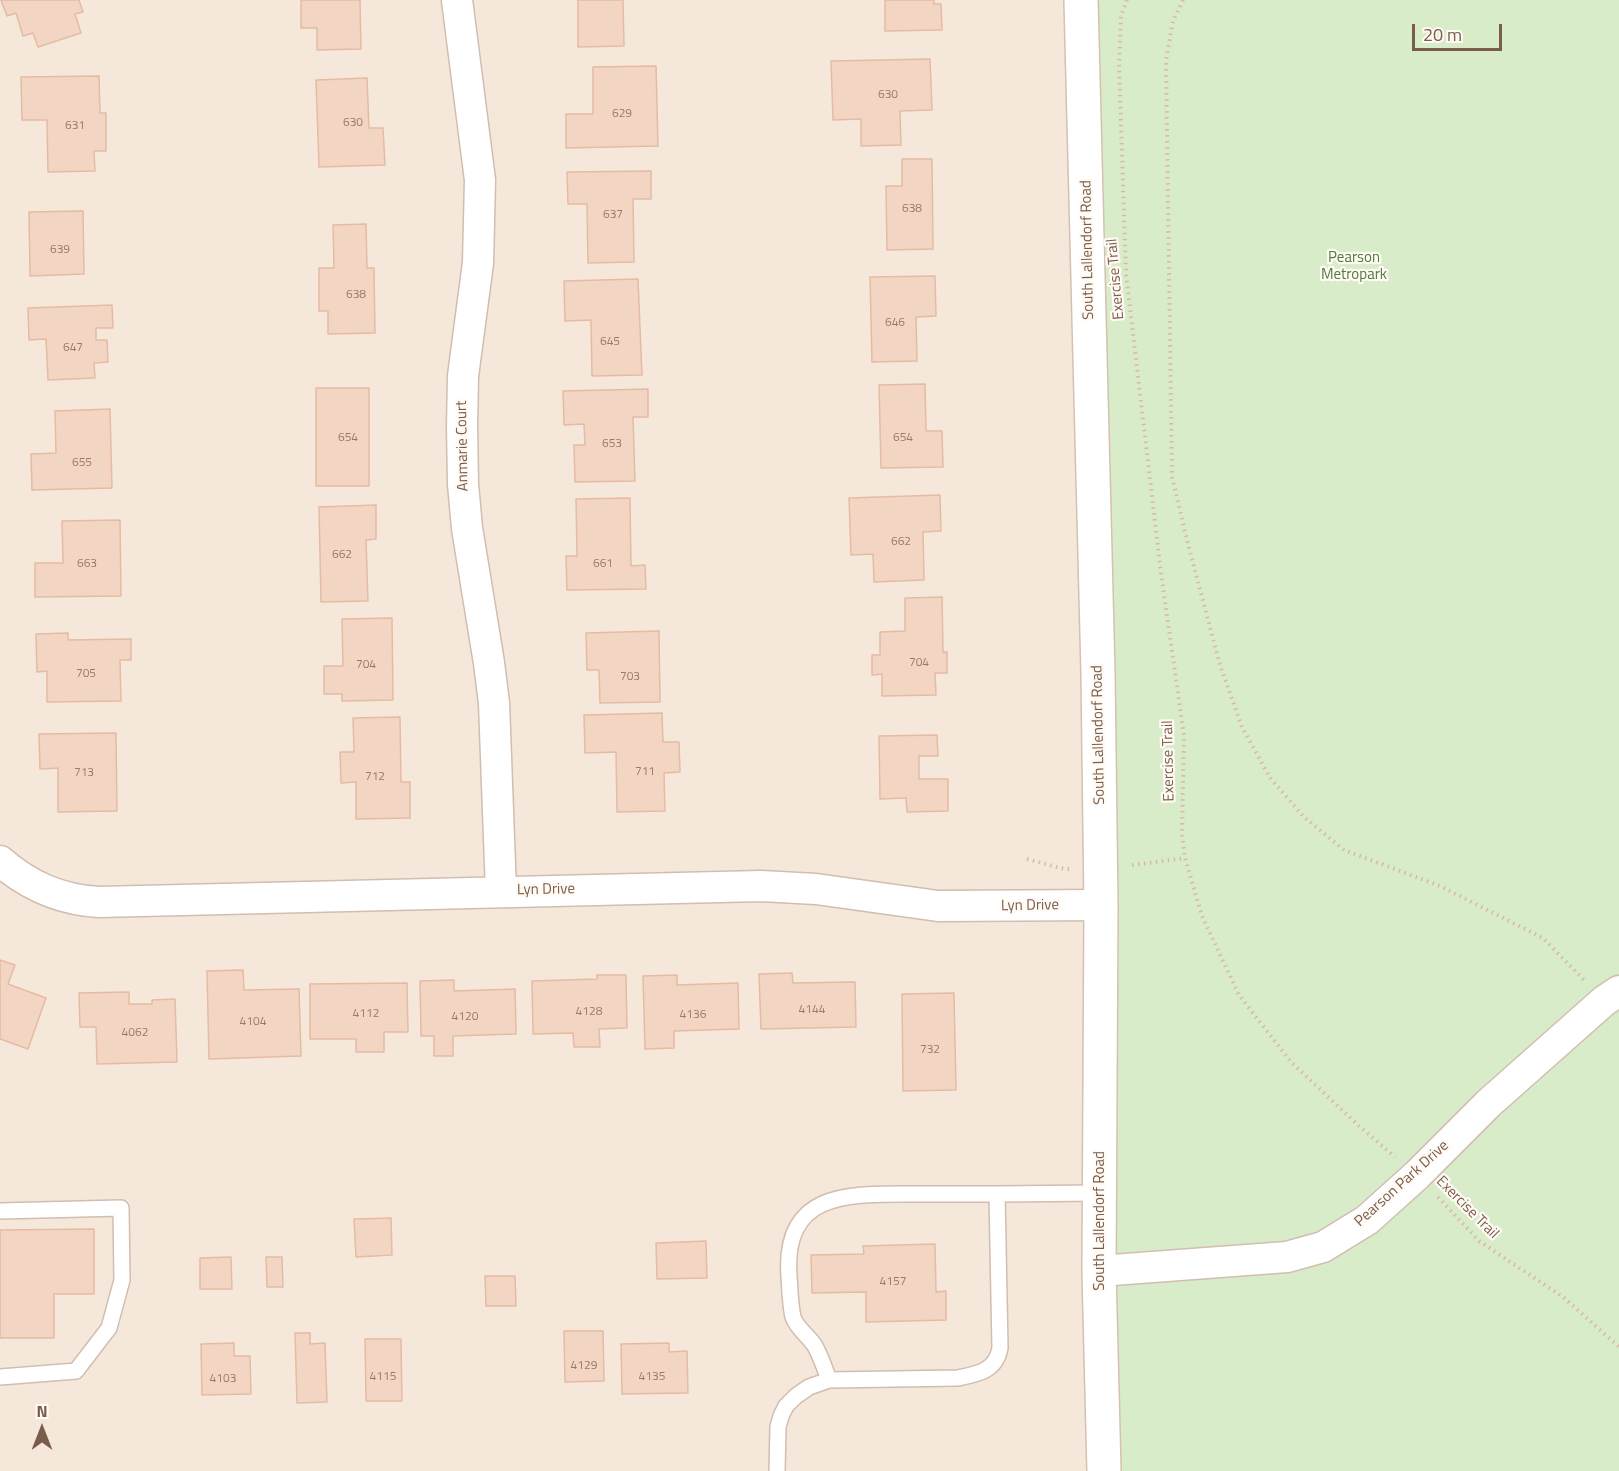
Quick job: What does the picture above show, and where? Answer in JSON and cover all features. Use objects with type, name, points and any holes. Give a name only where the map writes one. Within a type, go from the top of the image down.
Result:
[{"type":"street","name":"Anmarie Court","points":[[457,0],[480,180],[478,263],[467,334],[463,385],[464,484],[467,528],[494,703],[501,892]]},
{"type":"street","name":"South Lallendorf Road","points":[[1081,0],[1098,673],[1101,905],[1100,1271],[1104,1471]]},
{"type":"street","name":"Lyn Drive","points":[[0,861],[23,880],[60,897],[80,902],[761,886],[816,889],[938,906],[1101,905]]},
{"type":"street","name":"Pearson Park Drive","points":[[1100,1271],[1264,1260],[1287,1257],[1323,1246],[1366,1220],[1417,1175],[1488,1103],[1611,996]]},
{"type":"lane","points":[[830,1380],[815,1347],[794,1320],[791,1306],[790,1246],[795,1230],[816,1207],[848,1195],[1100,1193]]},
{"type":"lane","points":[[777,1471],[778,1426],[786,1406],[809,1387],[830,1380],[958,1378],[979,1374],[993,1365],[1000,1348],[997,1194]]},
{"type":"lane","points":[[0,1211],[121,1208],[122,1280],[109,1328],[76,1371],[0,1377]]},
{"type":"path","name":"Exercise Trail","points":[[1127,0],[1121,16],[1119,42],[1125,274],[1159,561],[1184,736],[1182,833],[1185,858],[1203,916],[1239,995],[1291,1062],[1359,1126],[1417,1175],[1479,1241],[1563,1297],[1619,1347]]},
{"type":"path","points":[[1183,0],[1173,21],[1166,61],[1172,477],[1220,665],[1242,727],[1270,778],[1304,817],[1344,850],[1440,886],[1543,938],[1611,996]]},
{"type":"shaded area","points":[[0,0],[1104,0],[1143,1471],[0,1471]]},
{"type":"green space","name":"Pearson Metropark","points":[[1081,0],[1619,0],[1619,1471],[1104,1471]]},
{"type":"building","points":[[1,0],[79,0],[83,12],[75,14],[81,33],[38,47],[33,33],[23,36],[16,13],[7,16]]},
{"type":"building","points":[[301,0],[360,0],[361,49],[317,50],[317,28],[301,28]]},
{"type":"building","points":[[578,0],[623,0],[624,46],[578,47]]},
{"type":"building","points":[[885,0],[934,0],[934,4],[941,4],[942,30],[885,31]]},
{"type":"building","points":[[930,59],[932,110],[900,111],[901,145],[861,146],[861,119],[833,120],[831,61]]},
{"type":"building","points":[[656,66],[658,146],[566,148],[566,114],[593,114],[593,67]]},
{"type":"building","points":[[99,76],[100,113],[106,113],[106,151],[94,151],[95,171],[48,172],[47,120],[22,120],[21,77]]},
{"type":"building","points":[[367,78],[369,128],[383,128],[385,165],[319,167],[316,80]]},
{"type":"building","points":[[902,159],[932,159],[933,249],[887,250],[886,186],[902,186]]},
{"type":"building","points":[[651,171],[651,199],[633,199],[634,262],[588,263],[587,204],[568,204],[567,172]]},
{"type":"building","points":[[83,211],[84,274],[30,276],[29,212]]},
{"type":"building","points":[[366,224],[367,268],[374,268],[375,333],[328,334],[328,311],[319,311],[319,268],[334,268],[333,225]]},
{"type":"building","points":[[935,276],[936,316],[916,317],[917,361],[872,362],[870,277]]},
{"type":"building","points":[[638,279],[642,375],[592,376],[591,320],[565,321],[564,281]]},
{"type":"building","points":[[112,305],[113,328],[96,328],[96,340],[107,340],[108,362],[94,363],[95,378],[48,380],[46,339],[29,340],[28,308]]},
{"type":"building","points":[[925,384],[926,431],[942,431],[943,467],[881,468],[879,385]]},
{"type":"building","points":[[316,388],[369,388],[369,486],[316,486]]},
{"type":"building","points":[[648,389],[648,417],[633,417],[635,481],[575,482],[574,445],[585,445],[584,424],[564,425],[563,391]]},
{"type":"building","points":[[110,409],[112,488],[32,490],[31,454],[56,453],[55,411]]},
{"type":"building","points":[[940,495],[941,531],[923,532],[924,580],[874,582],[873,554],[851,555],[849,498]]},
{"type":"building","points":[[630,498],[631,566],[645,565],[646,589],[567,590],[566,556],[577,556],[576,499]]},
{"type":"building","points":[[376,505],[376,539],[366,540],[368,601],[321,602],[319,507]]},
{"type":"building","points":[[120,520],[121,596],[35,597],[35,563],[63,563],[62,521]]},
{"type":"building","points":[[942,597],[943,652],[947,652],[947,673],[935,673],[936,695],[882,696],[882,674],[872,675],[872,655],[880,655],[880,632],[905,631],[905,598]]},
{"type":"building","points":[[392,618],[393,700],[342,701],[342,694],[324,694],[324,666],[343,666],[342,619]]},
{"type":"building","points":[[659,631],[660,702],[600,703],[599,670],[587,670],[586,633]]},
{"type":"building","points":[[68,633],[68,640],[131,639],[131,660],[120,660],[121,701],[47,702],[47,671],[37,672],[36,634]]},
{"type":"building","points":[[662,713],[663,742],[679,742],[680,772],[664,773],[665,811],[617,812],[616,752],[585,753],[584,715]]},
{"type":"building","points":[[400,717],[401,782],[410,782],[410,818],[356,819],[356,782],[341,783],[340,752],[354,752],[353,718]]},
{"type":"building","points":[[116,733],[117,811],[58,812],[58,768],[40,769],[39,734]]},
{"type":"building","points":[[937,735],[938,756],[919,756],[919,779],[948,779],[948,811],[907,812],[906,798],[880,799],[879,736]]},
{"type":"building","points":[[0,960],[15,965],[8,984],[46,998],[28,1049],[0,1039]]},
{"type":"building","points":[[243,970],[244,990],[299,989],[301,1056],[209,1059],[207,971]]},
{"type":"building","points":[[792,973],[793,983],[855,982],[856,1027],[761,1029],[759,974]]},
{"type":"building","points":[[597,975],[626,975],[627,1028],[599,1029],[600,1047],[574,1047],[573,1033],[533,1034],[532,981],[597,979]]},
{"type":"building","points":[[677,975],[677,985],[738,983],[739,1029],[674,1031],[674,1048],[645,1049],[643,976]]},
{"type":"building","points":[[454,980],[454,991],[515,989],[516,1034],[453,1036],[453,1056],[434,1056],[434,1036],[421,1036],[420,981]]},
{"type":"building","points":[[407,983],[408,1032],[384,1032],[384,1052],[356,1052],[356,1039],[310,1039],[310,984]]},
{"type":"building","points":[[129,992],[129,1004],[152,1004],[152,1000],[175,999],[177,1062],[97,1064],[96,1027],[80,1027],[79,993]]},
{"type":"building","points":[[954,993],[956,1090],[903,1091],[902,994]]},
{"type":"building","points":[[391,1218],[392,1255],[356,1257],[354,1219]]},
{"type":"building","points":[[94,1229],[94,1294],[54,1294],[54,1338],[0,1338],[0,1230]]},
{"type":"building","points":[[706,1241],[707,1278],[657,1279],[656,1243]]},
{"type":"building","points":[[935,1244],[936,1292],[946,1291],[946,1320],[866,1322],[866,1292],[812,1293],[811,1255],[864,1254],[863,1246]]},
{"type":"building","points":[[231,1257],[232,1289],[200,1289],[200,1258]]},
{"type":"building","points":[[266,1257],[282,1257],[283,1287],[267,1287]]},
{"type":"building","points":[[485,1276],[515,1276],[516,1306],[486,1306]]},
{"type":"building","points":[[564,1331],[603,1331],[604,1381],[565,1382]]},
{"type":"building","points":[[295,1333],[310,1333],[310,1344],[325,1343],[327,1402],[297,1403]]},
{"type":"building","points":[[365,1339],[401,1339],[402,1401],[366,1401]]},
{"type":"building","points":[[234,1343],[234,1356],[250,1356],[251,1394],[202,1395],[201,1344]]},
{"type":"building","points":[[669,1343],[669,1352],[687,1351],[688,1393],[622,1394],[621,1344]]}]
